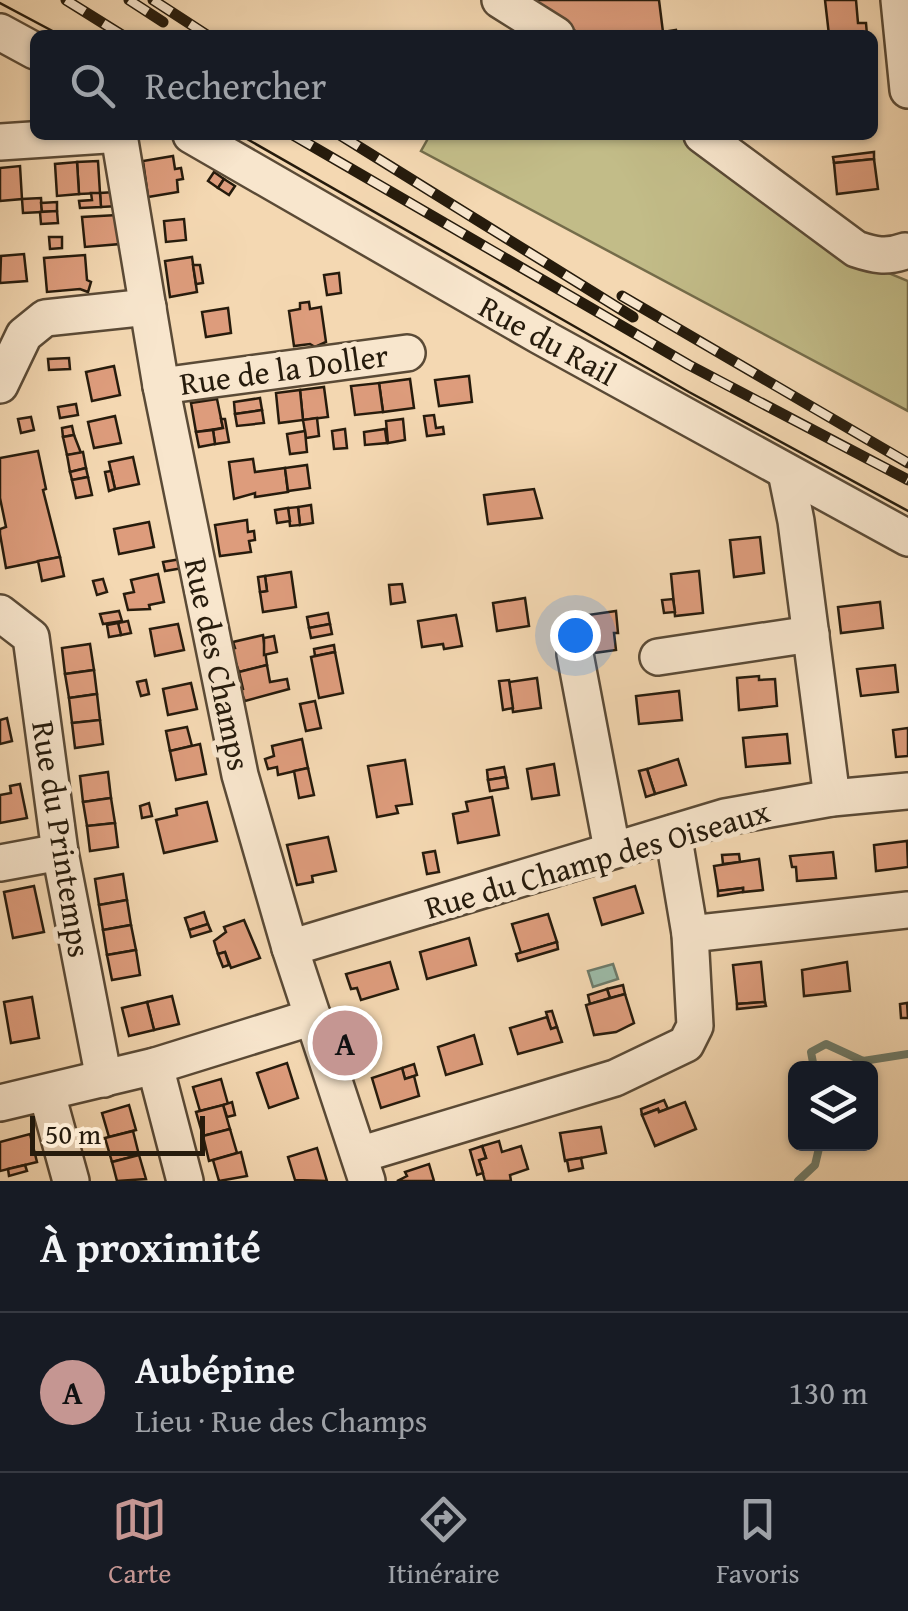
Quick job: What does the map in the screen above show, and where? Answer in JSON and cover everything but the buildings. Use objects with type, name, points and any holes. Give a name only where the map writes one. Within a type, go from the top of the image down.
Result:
[{"type":"street","points":[[500,0],[548,30]]},
{"type":"street","points":[[899,0],[908,90]]},
{"type":"street","points":[[0,32],[30,48]]},
{"type":"street","points":[[0,142],[30,140]]},
{"type":"street","name":"Rue des Champs","points":[[120,140],[162,386],[240,775],[290,948],[363,1168]]},
{"type":"street","name":"Rue du Rail","points":[[200,140],[540,336],[908,538]]},
{"type":"street","points":[[709,140],[856,249],[875,256],[907,252]]},
{"type":"street","points":[[0,385],[24,335],[45,318],[148,307]]},
{"type":"street","name":"Rue de la Doller","points":[[162,386],[407,353]]},
{"type":"street","points":[[798,479],[800,502],[796,521],[832,798]]},
{"type":"street","name":"Rue du Printemps","points":[[0,613],[31,637],[60,852],[104,1079]]},
{"type":"street","points":[[658,656],[811,634]]},
{"type":"street","points":[[575,654],[612,849]]},
{"type":"street","name":"Rue du Champ des Oiseaux","points":[[290,948],[725,817],[832,798],[908,791]]},
{"type":"street","points":[[363,1168],[615,1078],[686,1044],[695,1026],[690,934],[673,833]]},
{"type":"street","points":[[0,863],[60,852]]},
{"type":"street","points":[[690,934],[908,910]]},
{"type":"street","points":[[0,1104],[156,1066],[313,1017]]},
{"type":"street","points":[[156,1066],[185,1181]]},
{"type":"street","points":[[48,1094],[70,1181]]},
{"type":"shaded area","points":[[427,140],[687,140],[845,255],[908,281],[908,411],[421,151]]},
{"type":"shaded area","points":[[613,964],[618,979],[593,987],[588,971]]},
{"type":"waterway","points":[[813,1061],[811,1052],[826,1044],[863,1061]]},
{"type":"waterway","points":[[863,1061],[908,1054]]},
{"type":"waterway","points":[[798,1181],[815,1165],[818,1151]]},
{"type":"tram line","points":[[0,3],[51,30]]},
{"type":"tram line","points":[[249,140],[689,392],[908,511]]},
{"type":"railway","points":[[66,0],[114,30]]},
{"type":"railway","points":[[129,0],[163,22]]},
{"type":"railway","points":[[153,0],[199,30]]},
{"type":"railway","points":[[302,140],[689,365],[908,480]]},
{"type":"railway","points":[[348,140],[633,317]]},
{"type":"railway","points":[[622,296],[908,463]]},
{"type":"place","name":"Aubépine","points":[[345,1043]]}]
